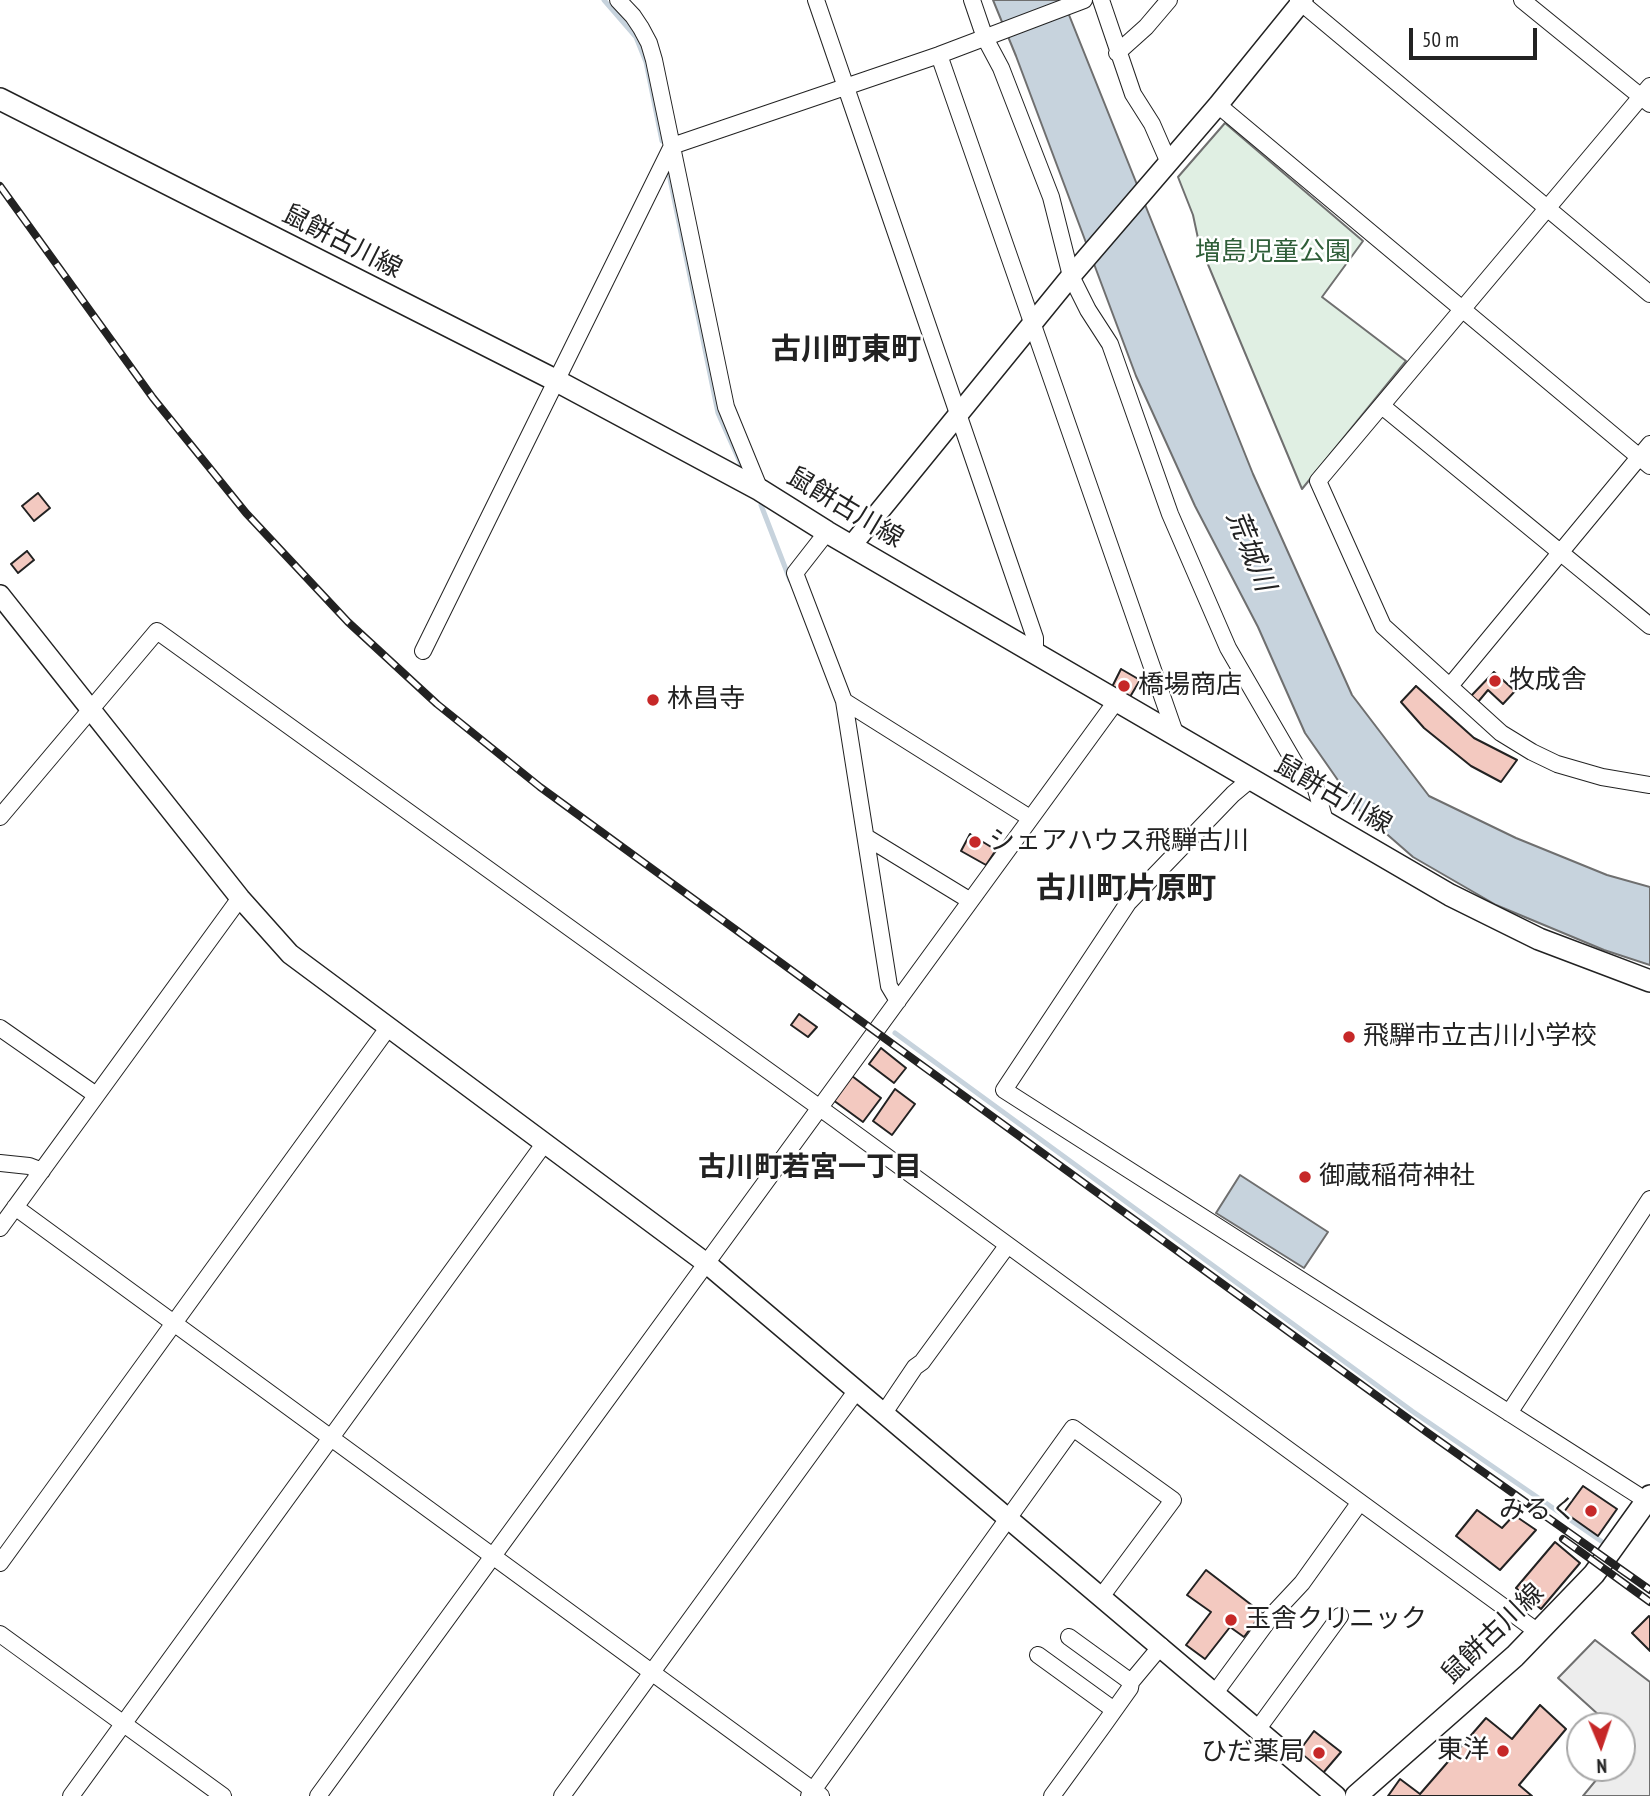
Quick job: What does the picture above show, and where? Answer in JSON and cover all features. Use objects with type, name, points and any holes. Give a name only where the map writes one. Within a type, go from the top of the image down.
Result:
[{"type":"main road","name":"鼠餅古川線","points":[[0,99],[555,380],[760,490],[827,532],[1387,859],[1473,906],[1539,939],[1650,981]]},
{"type":"main road","name":"鼠餅古川線","points":[[1356,1796],[1515,1656],[1594,1574],[1649,1500]]},
{"type":"street","points":[[618,0],[634,16],[649,43],[726,407],[760,490]]},
{"type":"street","points":[[816,0],[1035,638],[1035,652]]},
{"type":"street","points":[[972,0],[1051,197],[1088,310],[1110,344],[1170,514],[1228,648],[1300,772],[1315,786],[1325,821]]},
{"type":"street","points":[[423,651],[672,145],[939,55],[1084,0]]},
{"type":"street","points":[[1101,0],[1133,94],[1152,124],[1169,163]]},
{"type":"street","points":[[1117,53],[1146,27],[1169,0]]},
{"type":"street","points":[[1522,0],[1647,96],[1318,481],[1384,626],[1501,733],[1532,752],[1558,764],[1602,777],[1650,785]]},
{"type":"street","points":[[852,545],[1301,1],[1650,294]]},
{"type":"street","points":[[939,55],[1175,733]]},
{"type":"street","points":[[1217,105],[1645,462]]},
{"type":"street","points":[[1382,406],[1650,626]]},
{"type":"street","points":[[1450,686],[1562,553],[1645,462],[1650,444]]},
{"type":"street","points":[[827,532],[795,573],[844,701],[889,986],[898,1001]]},
{"type":"street","points":[[0,595],[240,898],[290,954],[706,1263],[1336,1796]]},
{"type":"street","points":[[0,817],[157,631],[820,1108],[1538,1632]]},
{"type":"street","points":[[317,1796],[1116,700]]},
{"type":"street","points":[[844,701],[1030,818]]},
{"type":"street","points":[[1251,779],[1233,794],[1128,903],[1004,1090],[1649,1500]]},
{"type":"street","points":[[866,837],[970,900]]},
{"type":"street","points":[[0,1228],[240,898]]},
{"type":"street","points":[[0,1028],[96,1095]]},
{"type":"street","points":[[0,1563],[388,1028]]},
{"type":"street","points":[[71,1796],[332,1440],[544,1144]]},
{"type":"street","points":[[0,1163],[29,1166],[42,1171]]},
{"type":"street","points":[[1509,1413],[1650,1199]]},
{"type":"street","points":[[15,1208],[814,1794],[1009,1519],[1019,1500],[1073,1428],[1173,1500],[1101,1597]]},
{"type":"street","points":[[884,1413],[915,1367],[922,1362],[1007,1245]]},
{"type":"street","points":[[562,1796],[857,1390]]},
{"type":"street","points":[[1215,1693],[1273,1615],[1302,1583],[1360,1502]]},
{"type":"street","points":[[1257,1730],[1340,1616]]},
{"type":"street","points":[[0,1634],[223,1796]]},
{"type":"street","points":[[1069,1637],[1131,1682]]},
{"type":"street","points":[[1052,1796],[1130,1688],[1131,1682],[1161,1646]]},
{"type":"street","points":[[1038,1655],[1114,1710]]},
{"type":"green space","name":"増島児童公園","points":[[1225,123],[1363,241],[1322,297],[1406,361],[1302,489],[1199,243],[1193,215],[1178,177]]},
{"type":"shaded area","points":[[1595,1640],[1650,1682],[1650,1796],[1583,1796],[1594,1782],[1636,1782],[1636,1712],[1596,1712],[1558,1678]]},
{"type":"water","name":"荒城川","points":[[993,0],[1063,0],[1253,474],[1352,695],[1429,796],[1516,838],[1607,875],[1650,887],[1650,965],[1604,950],[1496,905],[1413,857],[1358,809],[1305,733],[1258,627],[1195,506],[1136,376]]},
{"type":"water","points":[[1240,1175],[1328,1232],[1304,1268],[1216,1213]]},
{"type":"building","points":[[38,493],[50,508],[34,521],[22,506]]},
{"type":"building","points":[[27,551],[34,560],[18,573],[11,564]]},
{"type":"building","name":"橋場商店","points":[[1121,669],[1140,680],[1127,702],[1109,693]]},
{"type":"building","name":"牧成舎","points":[[1494,672],[1515,691],[1503,704],[1488,690],[1478,702],[1471,696]]},
{"type":"building","points":[[1416,686],[1474,738],[1517,760],[1501,782],[1471,766],[1424,728],[1401,702]]},
{"type":"building","name":"シェアハウス飛騨古川","points":[[970,834],[996,850],[986,865],[961,851]]},
{"type":"building","points":[[799,1014],[817,1027],[808,1037],[791,1025]]},
{"type":"building","points":[[881,1048],[906,1068],[894,1083],[869,1064]]},
{"type":"building","points":[[852,1076],[881,1098],[863,1122],[833,1100]]},
{"type":"building","points":[[895,1089],[915,1104],[892,1135],[873,1121]]},
{"type":"building","name":"みるく","points":[[1583,1486],[1617,1509],[1598,1536],[1564,1512]]},
{"type":"building","points":[[1477,1510],[1502,1528],[1514,1515],[1536,1530],[1500,1570],[1456,1536]]},
{"type":"building","points":[[1555,1542],[1580,1563],[1541,1609],[1516,1588]]},
{"type":"building","name":"玉舎クリニック","points":[[1206,1570],[1262,1613],[1244,1637],[1230,1627],[1205,1659],[1186,1645],[1211,1612],[1187,1595]]},
{"type":"building","points":[[1650,1617],[1650,1651],[1632,1633]]},
{"type":"building","name":"東洋","points":[[1540,1705],[1566,1729],[1519,1785],[1532,1796],[1388,1796],[1400,1779],[1420,1794],[1486,1718],[1512,1739]]},
{"type":"building","name":"ひだ薬局","points":[[1314,1731],[1341,1752],[1323,1773],[1297,1754]]},
{"type":"waterway","points":[[604,0],[636,37],[646,62],[662,141]]},
{"type":"waterway","points":[[669,174],[718,413],[743,469]]},
{"type":"waterway","points":[[761,505],[790,580]]},
{"type":"waterway","points":[[895,1033],[1412,1411],[1601,1541]]},
{"type":"railway","points":[[0,186],[153,398],[246,513],[348,622],[437,704],[540,787],[1428,1433],[1650,1590]]},
{"type":"railway","points":[[1563,1539],[1650,1602]]},
{"type":"place","name":"牧成舎","points":[[1495,681]]},
{"type":"place","name":"橋場商店","points":[[1124,686]]},
{"type":"place","name":"林昌寺","points":[[653,700]]},
{"type":"place","name":"シェアハウス飛騨古川","points":[[975,842]]},
{"type":"place","name":"飛騨市立古川小学校","points":[[1349,1037]]},
{"type":"place","name":"御蔵稲荷神社","points":[[1305,1177]]},
{"type":"place","name":"みるく","points":[[1591,1511]]},
{"type":"place","name":"玉舎クリニック","points":[[1231,1620]]},
{"type":"place","name":"東洋","points":[[1503,1751]]},
{"type":"place","name":"ひだ薬局","points":[[1319,1753]]},
{"type":"district","name":"古川町東町","points":[[846,350]]},
{"type":"district","name":"古川町片原町","points":[[1126,889]]},
{"type":"district","name":"古川町若宮一丁目","points":[[810,1168]]}]
